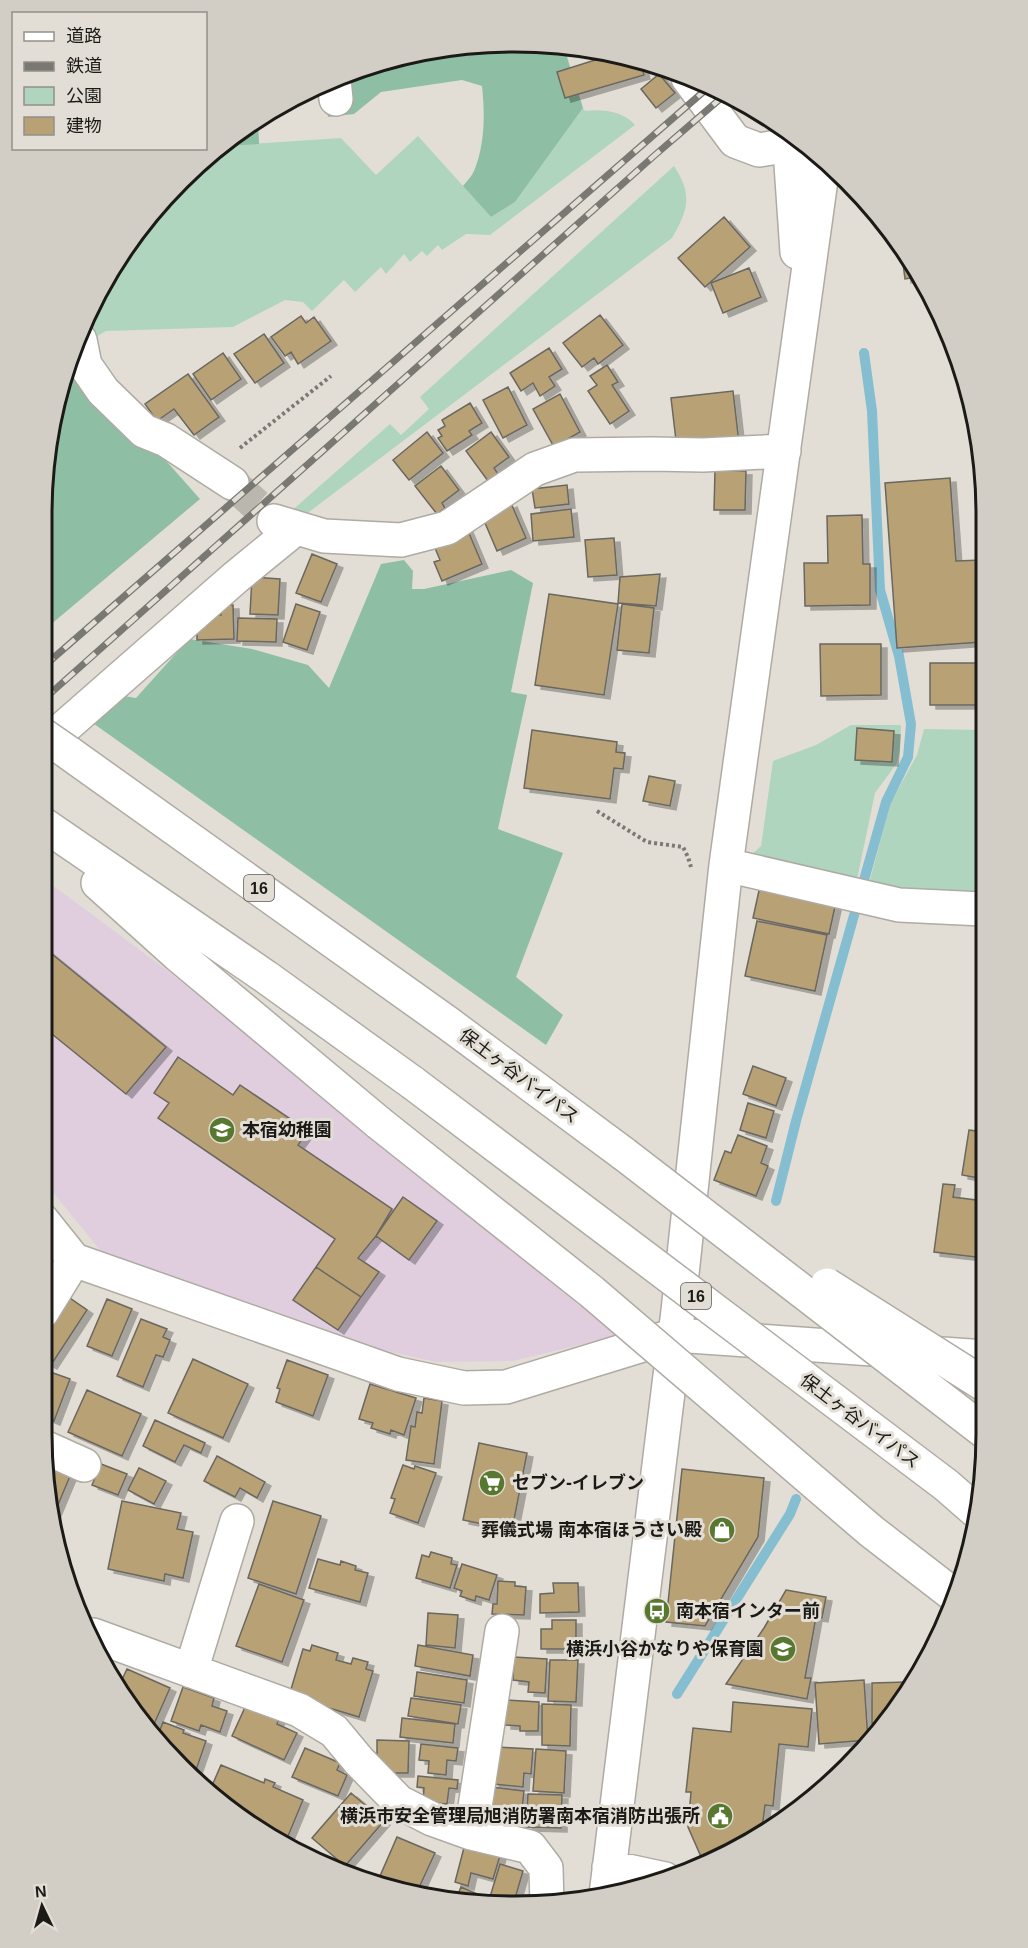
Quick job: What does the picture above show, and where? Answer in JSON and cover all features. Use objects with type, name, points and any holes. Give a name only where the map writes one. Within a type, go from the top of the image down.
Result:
[{"type":"main road","points":[[698,91],[735,141],[759,150],[787,142]]},
{"type":"main road","points":[[793,147],[800,329]]},
{"type":"main road","points":[[632,1880],[607,1881],[675,1335],[726,865],[822,171]]},
{"type":"main road","points":[[82,352],[85,365],[103,391],[144,431],[166,440],[222,477]]},
{"type":"main road","points":[[52,745],[236,577],[285,525],[324,536],[401,540],[447,528],[535,470],[574,455],[703,455],[784,451]]},
{"type":"main road","name":"保土ヶ谷バイパス","points":[[52,745],[449,1024],[624,1154],[976,1425]]},
{"type":"main road","name":"保土ヶ谷バイパス","points":[[52,831],[266,977],[413,1083],[946,1485],[970,1506]]},
{"type":"main road","points":[[52,840],[178,956],[380,1123],[592,1292],[871,1531],[948,1590]]},
{"type":"main road","points":[[726,865],[899,905],[976,909]]},
{"type":"main road","points":[[624,1154],[976,1379]]},
{"type":"main road","points":[[52,1232],[74,1260],[398,1374],[464,1388],[506,1387],[675,1335],[976,1356]]},
{"type":"main road","points":[[52,1296],[74,1260]]},
{"type":"main road","points":[[53,1451],[84,1464]]},
{"type":"main road","points":[[191,1671],[237,1521]]},
{"type":"main road","points":[[471,1833],[502,1631]]},
{"type":"main road","points":[[100,1637],[299,1710],[334,1731],[359,1761],[399,1802],[432,1819],[471,1833],[530,1847],[546,1868],[547,1895]]},
{"type":"path","points":[[222,477],[331,376]]},
{"type":"path","points":[[597,811],[647,842],[683,848],[691,868]]},
{"type":"shaded area","points":[[52,885],[172,974],[620,1335],[513,1361],[436,1362],[355,1344],[101,1251],[52,1191]]},
{"type":"green space","points":[[514,52],[571,56],[567,57],[583,108],[515,202],[491,217],[463,186],[473,173],[480,151],[484,118],[482,86],[462,80],[381,92],[354,114],[328,117],[324,94],[337,88],[395,68],[424,61],[484,53]]},
{"type":"green space","points":[[583,108],[585,111],[599,110],[619,114],[635,125],[490,235],[466,234],[442,250],[438,245],[427,256],[422,251],[410,262],[404,254],[386,274],[381,267],[355,292],[344,280],[312,311],[303,302],[285,300],[233,327],[106,331],[90,340],[88,337],[114,283],[148,233],[188,188],[237,145],[341,138],[376,175],[418,136],[491,217],[515,202]]},
{"type":"green space","points":[[258,130],[259,144],[237,145]]},
{"type":"green space","points":[[674,166],[684,186],[686,202],[682,219],[672,238],[301,518],[288,514],[390,424],[401,435],[429,409],[420,397]]},
{"type":"green space","points":[[80,357],[102,401],[149,451],[160,454],[200,499],[52,623],[52,514],[56,454],[68,395]]},
{"type":"green space","points":[[404,560],[413,571],[412,589],[424,589],[511,570],[533,583],[511,692],[527,695],[498,829],[563,853],[516,977],[563,1015],[546,1045],[90,721],[118,695],[136,698],[189,639],[252,649],[308,665],[329,688],[381,564]]},
{"type":"green space","points":[[851,725],[901,725],[897,763],[875,793],[856,884],[749,857],[761,846],[773,761],[816,745]]},
{"type":"green space","points":[[924,729],[976,730],[976,899],[868,887],[891,802],[917,755]]},
{"type":"building","points":[[596,60],[643,71],[644,75],[565,98],[557,72]]},
{"type":"building","points":[[657,76],[661,77],[675,93],[656,108],[641,89]]},
{"type":"building","points":[[724,217],[750,247],[705,287],[678,258]]},
{"type":"building","points":[[903,266],[911,278],[905,279]]},
{"type":"building","points":[[749,268],[761,297],[723,313],[711,283]]},
{"type":"building","points":[[600,315],[623,345],[598,364],[594,358],[582,367],[563,343]]},
{"type":"building","points":[[301,316],[306,323],[314,317],[331,341],[298,364],[291,352],[285,356],[271,337]]},
{"type":"building","points":[[264,334],[284,363],[255,383],[234,354]]},
{"type":"building","points":[[549,348],[562,369],[549,377],[555,386],[540,396],[533,383],[521,391],[510,373]]},
{"type":"building","points":[[223,353],[241,379],[211,400],[193,374]]},
{"type":"building","points":[[607,365],[618,382],[612,385],[629,411],[610,424],[588,391],[597,385],[590,376]]},
{"type":"building","points":[[188,374],[219,417],[194,435],[174,409],[157,421],[145,404]]},
{"type":"building","points":[[508,387],[527,425],[503,438],[483,400]]},
{"type":"building","points":[[733,391],[739,443],[677,449],[671,398]]},
{"type":"building","points":[[560,394],[580,432],[554,447],[533,409]]},
{"type":"building","points":[[470,403],[482,423],[469,431],[472,435],[447,451],[438,438],[442,436],[438,430],[445,426],[442,420]]},
{"type":"building","points":[[427,432],[443,453],[409,480],[393,460]]},
{"type":"building","points":[[491,432],[509,457],[494,468],[498,474],[488,481],[466,451]]},
{"type":"building","points":[[441,466],[459,490],[442,503],[445,508],[437,514],[415,486]]},
{"type":"building","points":[[715,470],[746,471],[745,510],[714,510]]},
{"type":"building","points":[[950,478],[956,561],[976,560],[976,642],[897,648],[885,483]]},
{"type":"building","points":[[567,485],[569,504],[535,508],[532,489]]},
{"type":"building","points":[[511,503],[526,538],[497,551],[482,516]]},
{"type":"building","points":[[571,509],[574,537],[533,541],[531,514]]},
{"type":"building","points":[[862,515],[863,564],[870,564],[870,605],[805,606],[804,563],[828,563],[827,516]]},
{"type":"building","points":[[466,526],[482,564],[442,581],[434,562],[440,560],[432,541]]},
{"type":"building","points":[[614,538],[617,575],[588,577],[585,540]]},
{"type":"building","points":[[312,554],[337,564],[321,602],[296,593]]},
{"type":"building","points":[[660,574],[656,606],[618,603],[620,577]]},
{"type":"building","points":[[252,577],[280,579],[278,615],[250,614]]},
{"type":"building","points":[[549,594],[618,604],[604,695],[535,685]]},
{"type":"building","points":[[296,604],[320,612],[307,650],[283,642]]},
{"type":"building","points":[[622,604],[654,608],[649,653],[617,650]]},
{"type":"building","points":[[221,605],[233,605],[234,639],[197,640],[197,626],[207,625],[206,615],[221,615]]},
{"type":"building","points":[[238,618],[277,619],[276,642],[237,641]]},
{"type":"building","points":[[820,644],[881,644],[881,695],[821,696]]},
{"type":"building","points":[[930,663],[976,663],[976,705],[930,705]]},
{"type":"building","points":[[857,728],[894,731],[892,762],[855,760]]},
{"type":"building","points":[[532,730],[617,742],[616,752],[625,753],[623,769],[614,768],[610,799],[524,788]]},
{"type":"building","points":[[649,776],[675,781],[670,806],[643,801]]},
{"type":"building","points":[[760,886],[836,902],[829,934],[753,918]]},
{"type":"building","points":[[757,921],[827,935],[815,991],[745,976]]},
{"type":"building","points":[[52,954],[166,1047],[126,1094],[52,1034]]},
{"type":"building","points":[[178,1057],[233,1095],[240,1085],[308,1131],[298,1145],[392,1209],[376,1236],[358,1258],[379,1272],[361,1297],[316,1267],[335,1239],[158,1118],[169,1103],[154,1093]]},
{"type":"building","points":[[753,1066],[786,1078],[776,1106],[743,1094]]},
{"type":"building","points":[[748,1103],[774,1111],[766,1138],[740,1130]]},
{"type":"building","points":[[969,1130],[976,1131],[976,1178],[962,1175]]},
{"type":"building","points":[[738,1135],[767,1146],[761,1163],[768,1166],[756,1196],[714,1180],[725,1151],[731,1153]]},
{"type":"building","points":[[943,1184],[955,1185],[953,1197],[976,1200],[976,1257],[934,1252]]},
{"type":"building","points":[[403,1197],[437,1221],[409,1260],[376,1236]]},
{"type":"building","points":[[316,1267],[361,1297],[338,1330],[293,1300]]},
{"type":"building","points":[[61,1292],[87,1310],[52,1363],[52,1306]]},
{"type":"building","points":[[107,1299],[132,1309],[112,1356],[87,1346]]},
{"type":"building","points":[[141,1319],[167,1329],[163,1337],[170,1340],[163,1357],[156,1355],[143,1387],[117,1376]]},
{"type":"building","points":[[193,1359],[248,1384],[223,1438],[168,1413]]},
{"type":"building","points":[[287,1360],[328,1375],[313,1416],[276,1402],[280,1389],[277,1388]]},
{"type":"building","points":[[52,1373],[70,1379],[54,1421],[52,1420]]},
{"type":"building","points":[[370,1384],[416,1398],[404,1435],[391,1430],[390,1434],[371,1428],[373,1423],[359,1419]]},
{"type":"building","points":[[87,1390],[141,1414],[122,1456],[68,1432]]},
{"type":"building","points":[[424,1398],[442,1401],[434,1464],[406,1460],[411,1426],[415,1427],[417,1412],[422,1413]]},
{"type":"building","points":[[155,1420],[205,1443],[201,1453],[184,1445],[175,1462],[143,1446]]},
{"type":"building","points":[[479,1443],[527,1453],[512,1530],[463,1520]]},
{"type":"building","points":[[217,1456],[265,1482],[257,1498],[240,1488],[235,1497],[204,1481]]},
{"type":"building","points":[[53,1462],[73,1469],[58,1505]]},
{"type":"building","points":[[101,1464],[127,1474],[118,1495],[92,1485]]},
{"type":"building","points":[[403,1465],[414,1469],[415,1466],[436,1473],[418,1523],[390,1513],[395,1499],[391,1498]]},
{"type":"building","points":[[139,1468],[166,1481],[154,1504],[128,1490]]},
{"type":"building","points":[[682,1469],[764,1478],[758,1537],[705,1626],[666,1622]]},
{"type":"building","points":[[122,1501],[181,1513],[177,1529],[193,1532],[183,1578],[165,1574],[164,1581],[108,1569]]},
{"type":"building","points":[[273,1501],[321,1516],[296,1594],[248,1578]]},
{"type":"building","points":[[431,1552],[452,1558],[451,1564],[457,1565],[450,1588],[416,1578],[422,1555],[429,1557]]},
{"type":"building","points":[[318,1559],[340,1565],[341,1561],[356,1566],[355,1570],[368,1573],[360,1602],[309,1588]]},
{"type":"building","points":[[462,1564],[497,1575],[489,1600],[476,1596],[475,1601],[460,1596],[462,1591],[454,1588]]},
{"type":"building","points":[[498,1581],[515,1582],[515,1586],[526,1587],[524,1615],[492,1614],[493,1604],[497,1604]]},
{"type":"building","points":[[553,1583],[578,1583],[579,1612],[540,1613],[540,1594],[554,1593]]},
{"type":"building","points":[[259,1584],[304,1600],[282,1662],[236,1646]]},
{"type":"building","points":[[786,1590],[826,1597],[822,1618],[816,1617],[805,1678],[811,1678],[807,1699],[726,1684],[764,1628]]},
{"type":"building","points":[[428,1613],[458,1615],[455,1648],[426,1645]]},
{"type":"building","points":[[552,1620],[576,1620],[576,1649],[541,1649],[541,1629],[552,1629]]},
{"type":"building","points":[[312,1645],[338,1653],[336,1660],[351,1664],[353,1658],[368,1662],[366,1669],[373,1671],[359,1717],[289,1696],[303,1649],[310,1651]]},
{"type":"building","points":[[418,1645],[473,1655],[470,1676],[415,1666]]},
{"type":"building","points":[[514,1657],[547,1659],[545,1693],[528,1692],[529,1682],[513,1680]]},
{"type":"building","points":[[550,1660],[578,1660],[576,1702],[548,1701]]},
{"type":"building","points":[[127,1669],[170,1688],[155,1723],[130,1690],[123,1678]]},
{"type":"building","points":[[417,1672],[467,1680],[464,1703],[414,1696]]},
{"type":"building","points":[[864,1680],[867,1730],[858,1741],[819,1744],[815,1683]]},
{"type":"building","points":[[903,1682],[873,1723],[872,1723],[872,1683]]},
{"type":"building","points":[[183,1687],[214,1698],[212,1706],[227,1711],[220,1732],[201,1725],[199,1731],[171,1721]]},
{"type":"building","points":[[411,1698],[461,1705],[458,1724],[408,1716]]},
{"type":"building","points":[[506,1700],[539,1702],[538,1731],[520,1731],[520,1726],[505,1725]]},
{"type":"building","points":[[733,1702],[812,1709],[808,1747],[779,1744],[773,1806],[765,1805],[763,1823],[701,1856],[688,1827],[691,1792],[686,1792],[693,1728],[731,1732]]},
{"type":"building","points":[[247,1703],[279,1719],[277,1724],[297,1733],[284,1760],[232,1736]]},
{"type":"building","points":[[542,1704],[571,1705],[570,1746],[542,1745]]},
{"type":"building","points":[[402,1718],[455,1724],[453,1743],[400,1737]]},
{"type":"building","points":[[163,1722],[184,1730],[183,1733],[206,1741],[197,1768],[167,1738],[160,1730]]},
{"type":"building","points":[[377,1740],[409,1741],[408,1773],[377,1773]]},
{"type":"building","points":[[421,1744],[458,1748],[456,1761],[447,1760],[446,1775],[428,1773],[429,1761],[419,1760]]},
{"type":"building","points":[[496,1747],[533,1749],[531,1774],[524,1773],[523,1787],[493,1784]]},
{"type":"building","points":[[305,1748],[340,1763],[337,1770],[347,1775],[338,1796],[292,1777]]},
{"type":"building","points":[[536,1749],[566,1751],[564,1793],[533,1791]]},
{"type":"building","points":[[221,1765],[264,1783],[265,1779],[275,1783],[273,1787],[303,1800],[288,1837],[258,1818],[213,1783]]},
{"type":"building","points":[[418,1776],[458,1780],[457,1789],[449,1788],[447,1804],[423,1802],[424,1788],[417,1787]]},
{"type":"building","points":[[491,1787],[524,1791],[520,1827],[487,1824]]},
{"type":"building","points":[[351,1793],[384,1821],[347,1864],[339,1861],[312,1838]]},
{"type":"building","points":[[528,1794],[562,1795],[561,1828],[526,1827]]},
{"type":"building","points":[[397,1837],[435,1853],[420,1886],[380,1875]]},
{"type":"building","points":[[466,1840],[502,1849],[493,1879],[471,1873],[468,1886],[455,1882]]},
{"type":"building","points":[[500,1864],[523,1871],[516,1896],[491,1895]]},
{"type":"building","points":[[461,1887],[478,1894],[459,1892]]},
{"type":"waterway","points":[[776,1201],[796,1121],[886,802],[908,757],[911,724],[899,656],[880,590],[872,411],[864,353]]},
{"type":"waterway","points":[[677,1694],[790,1514],[796,1499]]},
{"type":"tunnel","points":[[232,483],[274,521]]},
{"type":"railway","points":[[52,659],[702,93]]},
{"type":"railway","points":[[52,692],[719,100]]},
{"type":"place","name":"本宿幼稚園","points":[[222,1130]]},
{"type":"place","name":"セブン-イレブン","points":[[492,1483]]},
{"type":"place","name":"葬儀式場 南本宿ほうさい殿","points":[[722,1530]]},
{"type":"place","name":"南本宿インター前","points":[[657,1611]]},
{"type":"place","name":"横浜小谷かなりや保育園","points":[[783,1649]]},
{"type":"place","name":"横浜市安全管理局旭消防署南本宿消防出張所","points":[[720,1816]]}]
